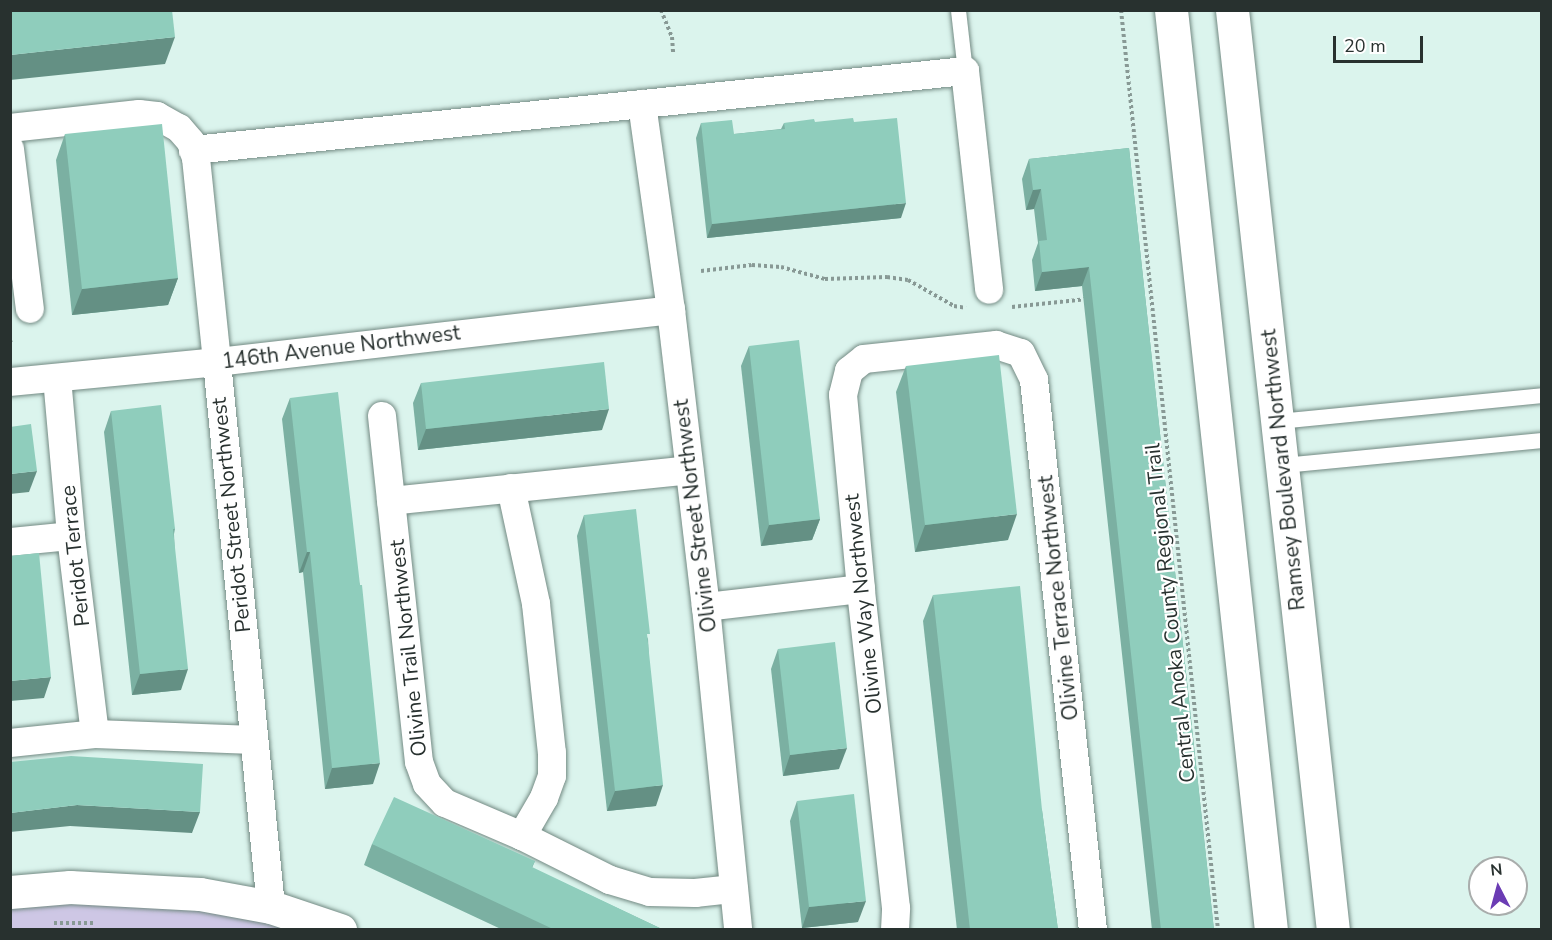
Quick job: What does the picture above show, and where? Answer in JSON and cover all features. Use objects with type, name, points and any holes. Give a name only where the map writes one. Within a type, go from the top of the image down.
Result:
[{"type":"street","points":[[1171,10],[1271,930]]},
{"type":"street","name":"Ramsey Boulevard Northwest","points":[[1232,10],[1332,930]]},
{"type":"street","points":[[10,128],[139,114],[157,117],[186,139],[642,104],[965,71],[991,302]]},
{"type":"street","name":"Olivine Street Northwest","points":[[642,104],[670,309],[706,607],[738,930]]},
{"type":"street","name":"Peridot Street Northwest","points":[[186,139],[217,362],[271,907]]},
{"type":"street","points":[[10,149],[30,309]]},
{"type":"street","name":"146th Avenue Northwest","points":[[10,382],[217,362],[670,309]]},
{"type":"street","name":"Olivine Terrace Northwest","points":[[938,351],[996,345],[1021,353],[1034,380],[1093,930]]},
{"type":"street","name":"Olivine Way Northwest","points":[[895,930],[896,908],[861,589],[843,395],[849,371],[864,359],[938,351]]},
{"type":"street","name":"Peridot Terrace","points":[[57,378],[71,536],[95,734]]},
{"type":"street","name":"Olivine Trail Northwest","points":[[382,416],[419,762],[427,784],[445,803],[522,836],[610,880],[650,892],[695,893],[734,889]]},
{"type":"street","points":[[392,501],[689,470]]},
{"type":"street","points":[[512,488],[536,603],[552,753],[552,776],[544,798],[522,836]]},
{"type":"street","points":[[10,542],[71,536]]},
{"type":"street","points":[[706,607],[861,589]]},
{"type":"street","points":[[10,743],[95,734],[254,740]]},
{"type":"street","points":[[10,892],[70,887],[200,894],[271,907],[340,930]]},
{"type":"lane","points":[[958,10],[965,71]]},
{"type":"lane","points":[[1278,421],[1542,395]]},
{"type":"lane","points":[[1283,465],[1542,440]]},
{"type":"path","points":[[661,10],[672,37],[674,52]]},
{"type":"path","name":"Central Anoka County Regional Trail","points":[[1121,10],[1218,930]]},
{"type":"path","points":[[701,271],[752,265],[781,267],[825,279],[908,280],[954,306],[991,302],[1096,298]]},
{"type":"path","points":[[1140,294],[1152,293]]},
{"type":"shaded area","points":[[65,904],[202,908],[296,929],[11,929],[10,906]]},
{"type":"building","points":[[10,10],[172,10],[175,37],[10,55]]},
{"type":"building","points":[[853,118],[854,122],[897,118],[906,203],[712,224],[701,123],[732,120],[734,134],[785,129],[784,123],[814,119],[815,122]]},
{"type":"building","points":[[162,124],[178,278],[82,289],[65,134]]},
{"type":"building","points":[[1129,148],[1214,930],[1161,930],[1089,267],[1042,272],[1039,241],[1047,240],[1041,189],[1033,190],[1029,159]]},
{"type":"building","points":[[799,340],[820,519],[769,525],[749,346]]},
{"type":"building","points":[[999,355],[1017,514],[925,525],[906,366]]},
{"type":"building","points":[[604,362],[609,409],[426,429],[421,383]]},
{"type":"building","points":[[338,392],[360,585],[362,585],[380,763],[332,768],[310,552],[307,552],[290,398]]},
{"type":"building","points":[[161,405],[188,669],[140,674],[111,411]]},
{"type":"building","points":[[31,424],[37,471],[10,474],[10,427]]},
{"type":"building","points":[[636,509],[663,785],[615,791],[584,515]]},
{"type":"building","points":[[39,553],[51,677],[10,681],[10,556]]},
{"type":"building","points":[[1020,586],[1042,810],[1058,930],[970,930],[933,595]]},
{"type":"building","points":[[835,642],[847,748],[790,755],[778,649]]},
{"type":"building","points":[[71,756],[203,764],[200,812],[77,805],[10,813],[10,762]]},
{"type":"building","points":[[854,794],[866,901],[809,907],[797,801]]},
{"type":"building","points":[[394,797],[535,861],[532,867],[664,930],[555,930],[372,844]]}]
